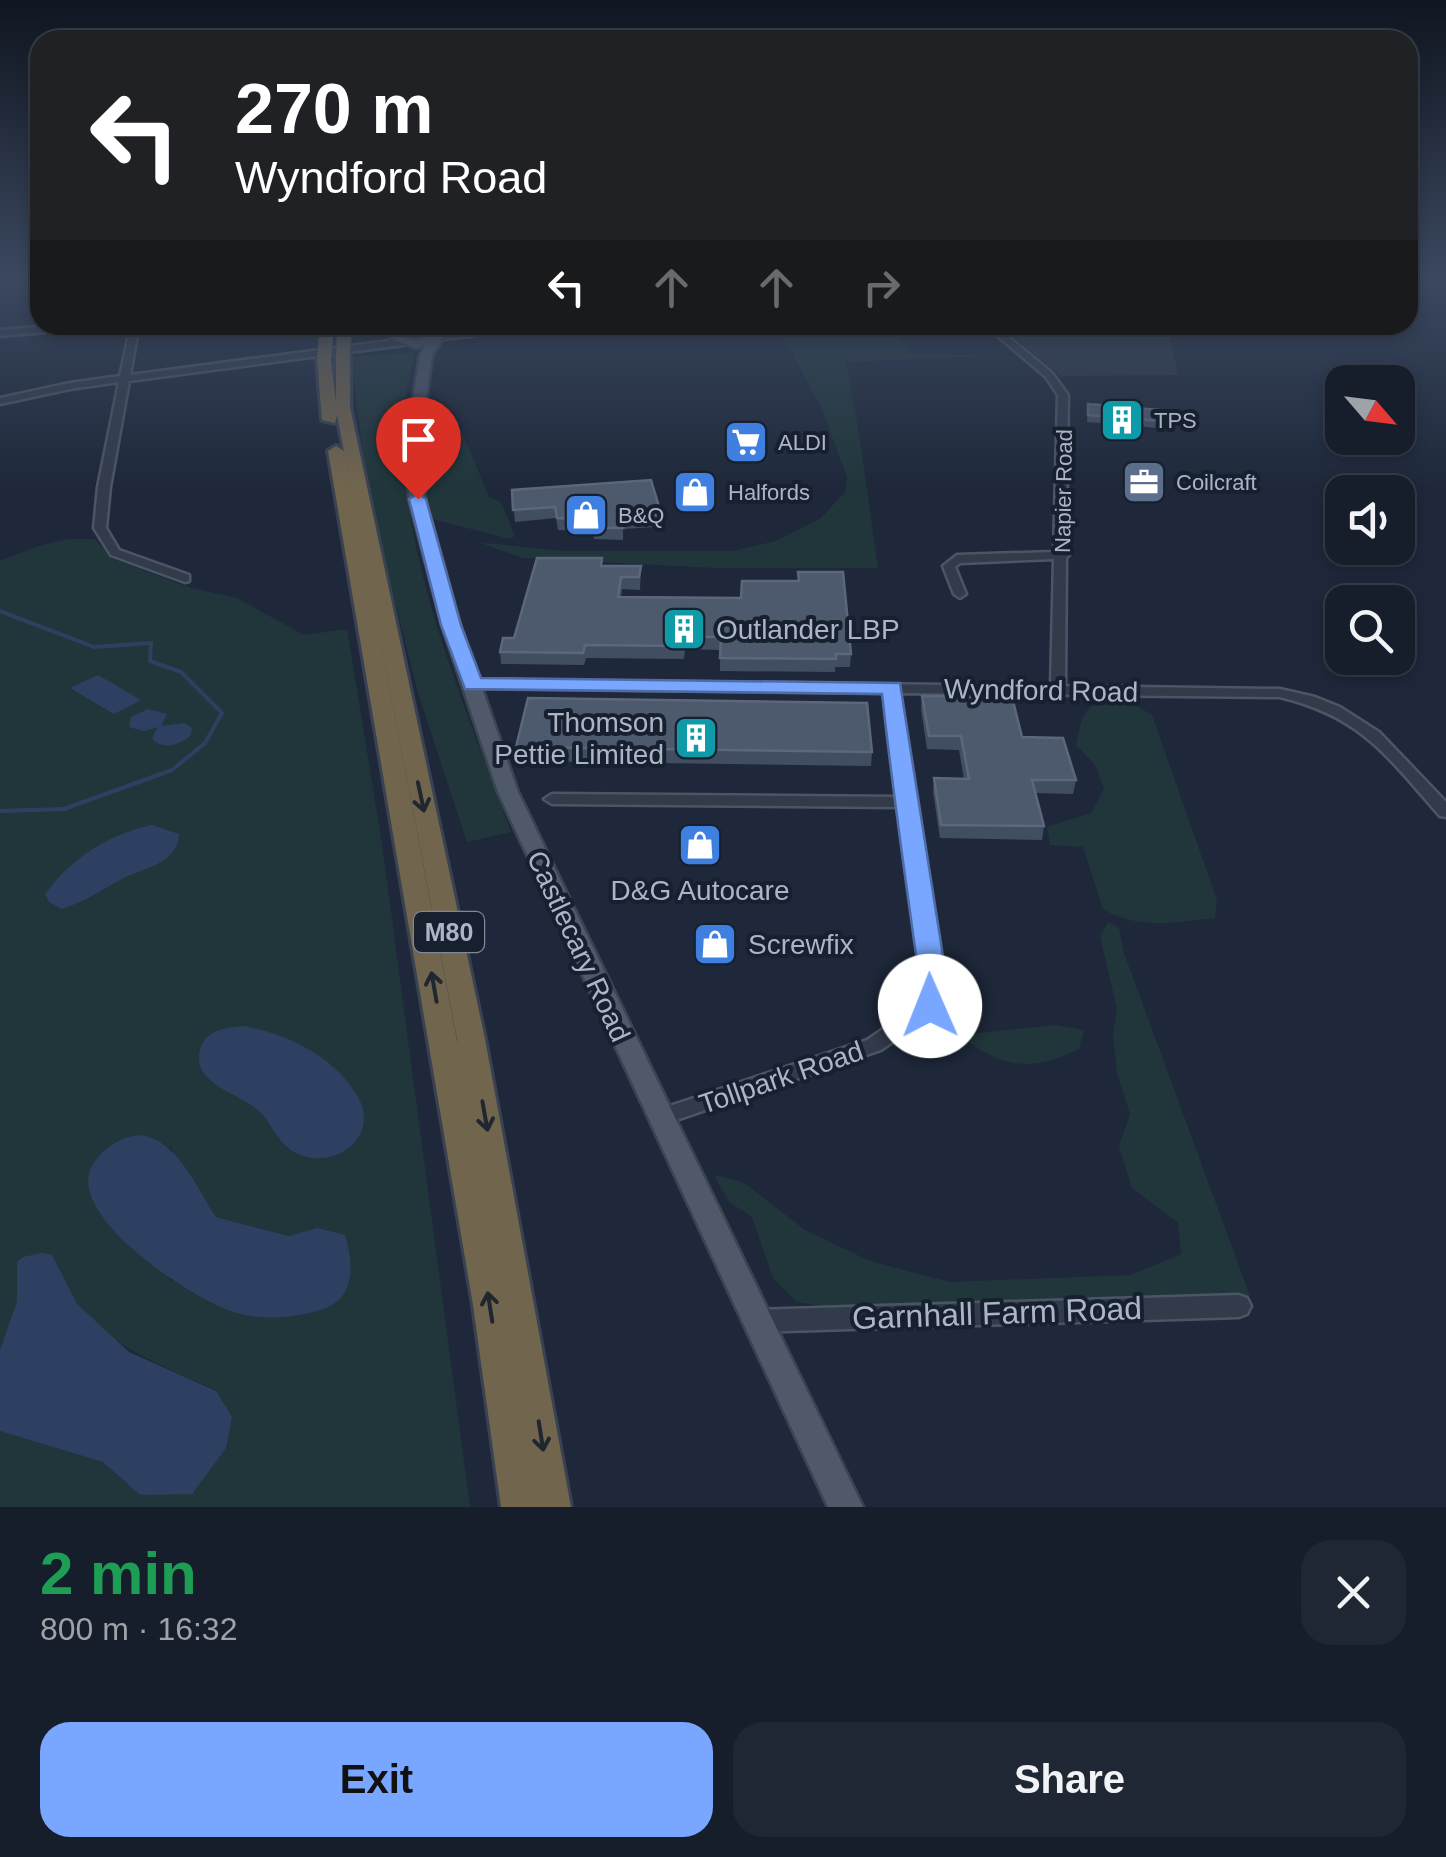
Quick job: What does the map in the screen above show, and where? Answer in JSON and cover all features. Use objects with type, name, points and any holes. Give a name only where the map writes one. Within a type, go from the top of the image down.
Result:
[{"type":"highway","name":"M80","points":[[334,347],[329,413],[490,1305],[520,1507]]},
{"type":"highway","name":"M80","points":[[336,347],[343,407],[471,1039],[552,1507]]},
{"type":"main road","points":[[418,347],[426,355]]},
{"type":"main road","name":"Castlecary Road","points":[[428,347],[414,445],[418,499],[451,625],[508,792],[846,1507]]},
{"type":"street","points":[[131,347],[100,528],[115,552],[185,578]]},
{"type":"street","points":[[58,386],[110,372],[127,375],[321,347]]},
{"type":"street","name":"Napier Road","points":[[1016,347],[1049,375],[1064,395],[1058,690]]},
{"type":"street","points":[[58,386],[102,384],[153,366],[191,366]]},
{"type":"street","points":[[0,398],[94,377],[151,374],[191,366]]},
{"type":"street","points":[[960,594],[949,566],[957,558],[1063,556]]},
{"type":"street","name":"Wyndford Road","points":[[472,684],[1280,693],[1333,706],[1367,726],[1446,812]]},
{"type":"street","name":"Tollpark Road","points":[[660,1118],[874,1045],[930,1006],[932,975],[892,688]]},
{"type":"street","points":[[552,799],[906,802]]},
{"type":"street","name":"Garnhall Farm Road","points":[[755,1321],[1239,1306]]},
{"type":"shaded area","points":[[1027,347],[1172,347],[1178,375],[1061,376]]},
{"type":"green space","points":[[789,347],[908,347],[914,353],[989,356],[846,362],[878,568],[716,568],[523,558],[478,542],[561,551],[733,551],[776,541],[820,519],[845,492],[847,477],[822,409]]},
{"type":"green space","points":[[415,352],[403,420],[412,526],[438,630],[511,832],[467,842],[418,693],[367,490],[351,357]]},
{"type":"green space","points":[[458,422],[489,497],[501,502],[515,536],[510,539],[432,519],[425,498],[422,427]]},
{"type":"green space","points":[[95,539],[111,558],[191,588],[237,598],[304,635],[347,629],[382,844],[470,1507],[0,1507],[0,1431],[103,1462],[140,1495],[216,1390],[145,1357],[100,1328],[66,1288],[57,1264],[17,1262],[17,1301],[0,1350],[0,561],[41,545]],"holes":[[[207,1078],[349,1149],[287,1149],[258,1109]],[[169,1146],[216,1217],[290,1236],[317,1228],[170,1282]]]},
{"type":"green space","points":[[1132,703],[1152,715],[1217,900],[1215,918],[1157,923],[1116,916],[1103,909],[1083,847],[1050,845],[1047,827],[1091,813],[1104,789],[1095,765],[1076,745],[1082,718],[1091,706]]},
{"type":"green space","points":[[1108,922],[1119,928],[1124,953],[1250,1296],[846,1310],[797,1302],[773,1278],[752,1217],[729,1202],[714,1175],[743,1182],[805,1230],[870,1261],[950,1282],[1131,1275],[1181,1254],[1178,1223],[1132,1188],[1119,1146],[1130,1114],[1117,1073],[1113,1034],[1117,1009],[1100,936]]},
{"type":"green space","points":[[1056,1025],[1084,1030],[1079,1049],[1031,1064],[1003,1060],[960,1035]]},
{"type":"water","points":[[98,675],[141,700],[114,714],[70,688]]},
{"type":"water","points":[[148,709],[167,714],[161,726],[185,723],[192,728],[191,735],[182,742],[166,745],[152,738],[158,727],[144,731],[129,727],[131,717]]},
{"type":"water","points":[[152,825],[179,834],[172,853],[165,859],[62,909],[49,902],[45,894],[79,859],[106,841]]},
{"type":"water","points":[[243,1026],[276,1034],[308,1049],[349,1083],[363,1112],[363,1126],[349,1148],[323,1158],[294,1152],[260,1112],[203,1072],[200,1050],[206,1038],[223,1029]]},
{"type":"water","points":[[139,1135],[153,1138],[175,1155],[216,1217],[289,1236],[317,1228],[345,1235],[351,1269],[340,1298],[332,1305],[300,1315],[268,1318],[237,1313],[192,1292],[136,1252],[95,1205],[88,1182],[95,1161],[104,1151],[120,1140]]},
{"type":"water","points":[[42,1253],[52,1255],[77,1304],[129,1352],[216,1391],[232,1417],[226,1448],[192,1494],[140,1495],[103,1462],[0,1431],[0,1350],[17,1301],[17,1262]]},
{"type":"building","points":[[1088,404],[1159,410],[1160,421],[1088,415]]},
{"type":"building","name":"B&Q","points":[[651,480],[660,510],[654,511],[655,515],[620,518],[623,528],[593,528],[592,520],[557,518],[555,507],[513,510],[512,490]]},
{"type":"building","name":"Outlander LBP","points":[[537,558],[602,558],[601,566],[641,566],[639,577],[621,577],[618,597],[741,598],[742,581],[799,581],[798,572],[843,572],[851,654],[836,654],[836,659],[720,658],[721,637],[685,637],[684,646],[585,645],[583,653],[500,652],[503,638],[514,638]]},
{"type":"building","points":[[922,696],[1012,697],[1022,737],[1063,738],[1076,780],[1032,780],[1044,826],[941,825],[934,778],[969,779],[961,736],[929,736]]},
{"type":"building","name":"Thomson Pettie Limited","points":[[528,698],[867,703],[872,752],[516,747]]},
{"type":"waterway","points":[[0,611],[94,647],[151,643],[150,661],[181,672],[222,713],[205,743],[172,770],[64,809],[0,811]]},
{"type":"place","name":"TPS","points":[[1122,420]]},
{"type":"place","name":"ALDI","points":[[746,442]]},
{"type":"place","name":"Coilcraft","points":[[1144,482]]},
{"type":"place","name":"Halfords","points":[[695,492]]},
{"type":"place","name":"B&Q","points":[[586,515]]},
{"type":"place","name":"Outlander LBP","points":[[684,629]]},
{"type":"place","name":"Thomson Pettie Limited","points":[[696,738]]},
{"type":"place","name":"D&G Autocare","points":[[700,845]]},
{"type":"place","name":"Screwfix","points":[[715,944]]},
{"type":"route","points":[[418,499],[451,625],[472,684],[892,688],[914,872],[932,975],[930,1006]]}]
